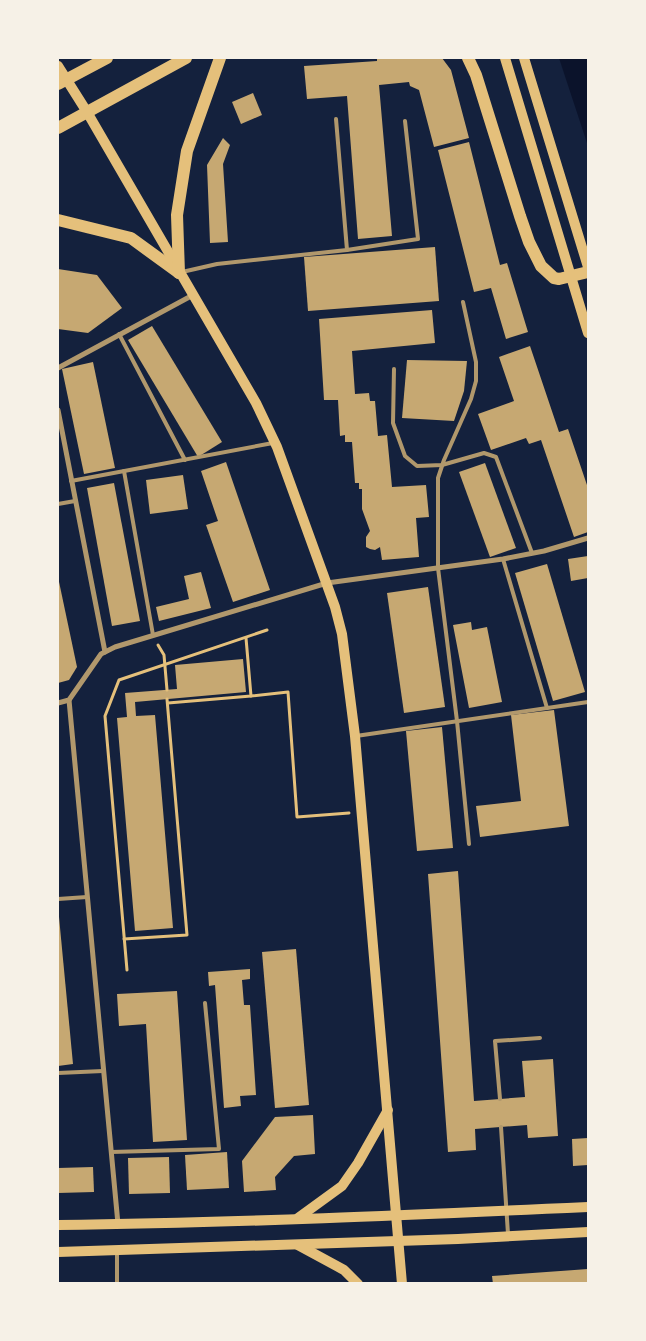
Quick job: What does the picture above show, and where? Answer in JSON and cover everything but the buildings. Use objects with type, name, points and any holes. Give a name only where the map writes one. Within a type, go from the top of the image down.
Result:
[{"type":"main road","points":[[61,82],[107,58]]},
{"type":"main road","points":[[58,128],[186,58]]},
{"type":"main road","points":[[179,273],[176,215],[187,151],[220,58]]},
{"type":"main road","points":[[468,58],[476,76],[520,216],[535,256],[541,266],[554,278],[571,277],[588,272]]},
{"type":"main road","points":[[505,58],[588,334]]},
{"type":"main road","points":[[524,58],[588,267]]},
{"type":"main road","points":[[58,66],[61,82],[86,112],[239,373],[275,442],[327,583],[342,634],[355,736],[402,1284]]},
{"type":"main road","points":[[58,220],[131,238],[179,273]]},
{"type":"main road","points":[[298,1218],[342,1186],[358,1164],[388,1110]]},
{"type":"main road","points":[[58,1225],[397,1215],[588,1207]]},
{"type":"main road","points":[[58,1252],[297,1245],[588,1232]]},
{"type":"main road","points":[[297,1245],[344,1270],[358,1284]]},
{"type":"street","points":[[58,368],[192,295]]},
{"type":"street","points":[[58,410],[105,652]]},
{"type":"street","points":[[58,704],[69,700],[101,654],[115,647],[327,583],[503,559],[588,538]]},
{"type":"street","points":[[69,700],[118,1224]]},
{"type":"lane","points":[[336,118],[347,250]]},
{"type":"lane","points":[[179,273],[217,264],[347,250],[418,240],[405,121]]},
{"type":"lane","points":[[463,302],[476,362],[476,381],[472,398],[438,478],[438,568],[457,721],[469,844]]},
{"type":"lane","points":[[119,334],[185,460]]},
{"type":"lane","points":[[394,369],[393,423],[405,456],[417,466],[442,465],[484,453],[496,457],[532,553]]},
{"type":"lane","points":[[72,481],[275,442]]},
{"type":"lane","points":[[124,471],[153,636]]},
{"type":"lane","points":[[58,504],[75,501]]},
{"type":"lane","points":[[503,559],[547,708]]},
{"type":"lane","points":[[355,736],[588,702]]},
{"type":"lane","points":[[58,899],[87,897]]},
{"type":"lane","points":[[111,1152],[219,1149],[205,1003]]},
{"type":"lane","points":[[500,1099],[495,1041],[540,1038]]},
{"type":"lane","points":[[58,1073],[103,1071]]},
{"type":"lane","points":[[501,1127],[508,1237]]},
{"type":"lane","points":[[117,1251],[117,1284]]},
{"type":"path","points":[[127,970],[105,716],[119,680],[267,630]]},
{"type":"path","points":[[153,636],[164,655],[166,690]]},
{"type":"path","points":[[246,638],[251,696]]},
{"type":"path","points":[[168,704],[288,692],[297,817],[362,812]]},
{"type":"path","points":[[124,939],[187,935],[167,699]]},
{"type":"water","points":[[559,58],[588,58],[588,146]]}]
